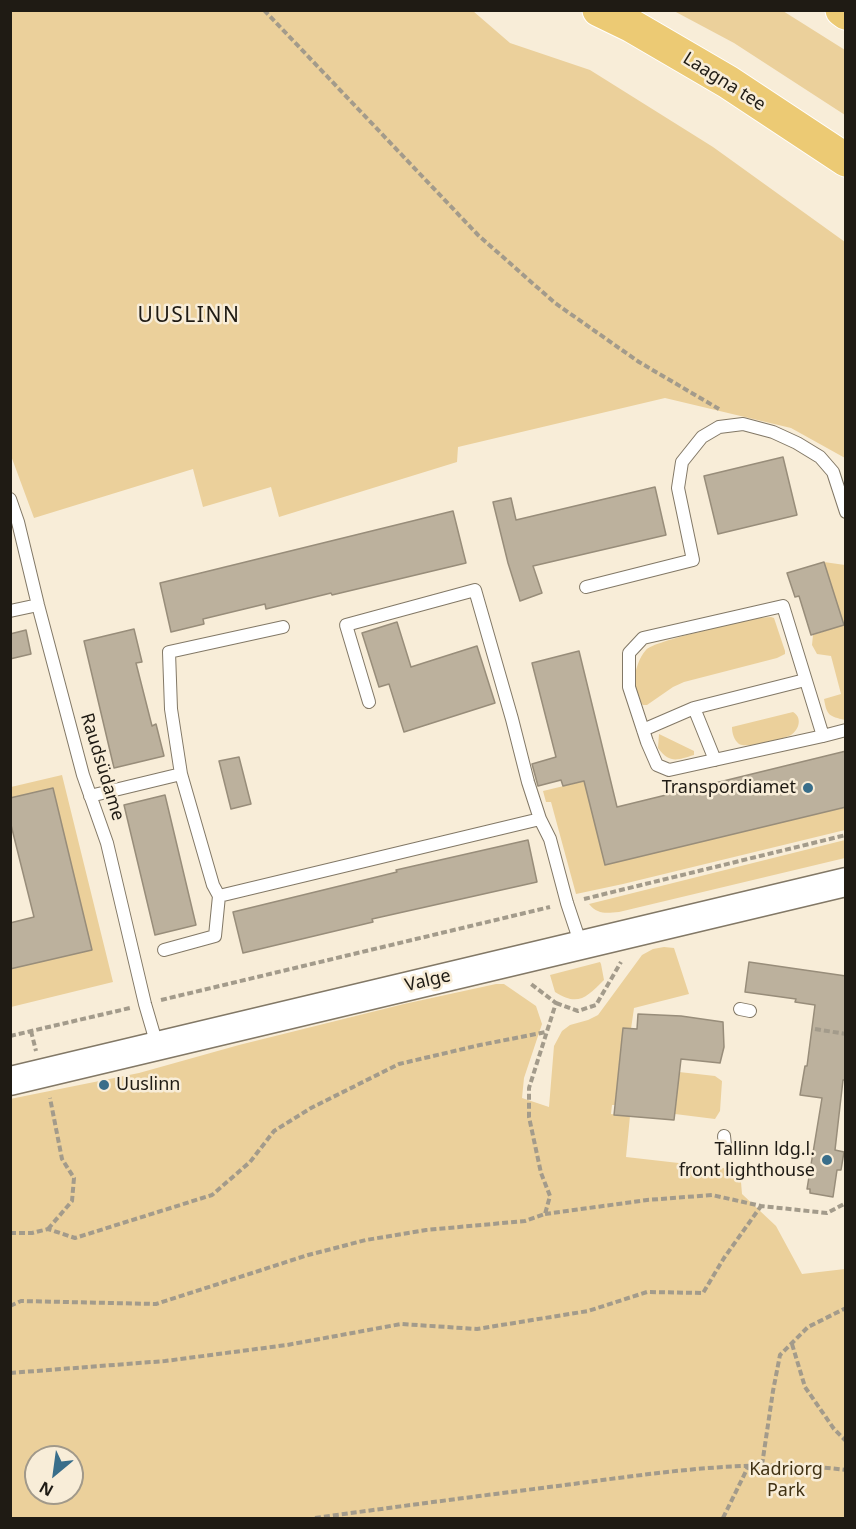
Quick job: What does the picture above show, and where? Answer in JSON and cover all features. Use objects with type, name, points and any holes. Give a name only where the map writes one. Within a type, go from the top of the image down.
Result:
[{"type":"main road","name":"Laagna tee","points":[[599,10],[632,26],[728,82],[846,160]]},
{"type":"street","name":"Valge","points":[[10,1081],[846,882]]},
{"type":"lane","points":[[586,586],[693,560],[678,488],[682,462],[702,437],[719,427],[743,424],[773,432],[820,457],[833,472],[843,489],[846,512]]},
{"type":"lane","name":"Raudsüdame","points":[[10,499],[14,523],[83,775],[107,843],[157,1046]]},
{"type":"lane","points":[[369,702],[346,625],[475,590],[528,782],[540,819],[550,839],[567,903],[582,945]]},
{"type":"lane","points":[[10,611],[38,605]]},
{"type":"lane","points":[[823,736],[783,606],[643,639],[629,653],[629,687],[643,730],[657,765],[669,770],[823,736],[846,730]]},
{"type":"lane","points":[[164,950],[215,936],[219,896],[213,885],[181,774],[171,709],[169,652],[283,627]]},
{"type":"lane","points":[[643,730],[694,708],[805,680]]},
{"type":"lane","points":[[694,708],[715,760]]},
{"type":"lane","points":[[90,796],[181,774]]},
{"type":"lane","points":[[219,896],[540,819]]},
{"type":"path","points":[[264,10],[478,235],[555,303],[639,362],[743,424]]},
{"type":"path","points":[[10,1036],[846,835]]},
{"type":"path","points":[[509,962],[533,986],[556,1003],[578,1011],[596,1005],[624,957],[626,934]]},
{"type":"path","points":[[545,1214],[550,1196],[541,1173],[529,1118],[529,1088],[556,1003]]},
{"type":"path","points":[[815,1029],[846,1034]]},
{"type":"path","points":[[31,1031],[36,1053]]},
{"type":"path","points":[[48,1228],[75,1238],[212,1195],[250,1162],[274,1131],[311,1108],[399,1064],[546,1032]]},
{"type":"path","points":[[10,1233],[32,1233],[48,1228],[72,1201],[74,1178],[62,1158],[49,1091]]},
{"type":"path","points":[[10,1306],[21,1301],[156,1304],[308,1255],[366,1240],[426,1230],[525,1221],[545,1214],[647,1200],[712,1195],[761,1206],[827,1213],[846,1203]]},
{"type":"path","points":[[10,1373],[165,1361],[287,1345],[401,1324],[477,1329],[588,1311],[647,1292],[703,1293],[724,1258],[761,1206]]},
{"type":"path","points":[[762,1465],[780,1355],[808,1327],[846,1308]]},
{"type":"path","points":[[792,1344],[805,1387],[834,1429],[846,1441]]},
{"type":"path","points":[[723,1518],[749,1465]]},
{"type":"path","points":[[315,1518],[641,1475],[749,1465],[825,1467],[846,1470]]},
{"type":"green space","points":[[10,11],[473,11],[510,43],[590,70],[713,147],[845,242],[845,458],[791,428],[665,398],[458,447],[457,462],[279,517],[271,487],[203,507],[193,469],[34,518],[10,453]]},
{"type":"green space","points":[[674,11],[783,11],[845,50],[845,115],[734,43]]},
{"type":"green space","points":[[824,562],[845,565],[845,720],[830,714],[825,705],[824,699],[841,694],[831,656],[817,654],[812,645],[813,635],[843,625]]},
{"type":"green space","points":[[758,618],[774,618],[785,654],[684,682],[647,705],[643,705],[636,697],[634,681],[636,669],[646,650],[680,637]]},
{"type":"green space","points":[[793,712],[798,717],[798,726],[787,737],[765,743],[743,745],[737,742],[734,736],[732,727]]},
{"type":"green space","points":[[659,734],[694,751],[694,755],[678,759],[666,757],[658,748]]},
{"type":"green space","points":[[62,775],[113,982],[11,1007],[10,969],[92,950],[53,788],[11,798],[11,787]]},
{"type":"green space","points":[[597,778],[604,810],[845,807],[845,830],[576,894],[551,802],[546,802],[543,791]]},
{"type":"green space","points":[[845,840],[845,858],[619,912],[599,912],[589,904]]},
{"type":"green space","name":"Kadriorg Park","points":[[674,948],[689,994],[634,1008],[631,1029],[623,1028],[615,1105],[612,1105],[611,1114],[630,1116],[626,1157],[740,1170],[742,1194],[776,1226],[802,1274],[845,1269],[845,1518],[11,1518],[10,1099],[139,1073],[239,1045],[404,1004],[504,984],[536,1006],[542,1024],[524,1078],[522,1098],[549,1107],[554,1046],[562,1031],[570,1025],[598,1015],[642,955],[653,949]]},
{"type":"green space","points":[[600,962],[604,980],[587,995],[570,999],[555,992],[550,975]]},
{"type":"green space","points":[[679,1072],[715,1076],[722,1081],[720,1111],[715,1119],[675,1114]]},
{"type":"building","points":[[783,457],[797,515],[718,534],[704,476]]},
{"type":"building","points":[[655,487],[666,535],[533,566],[542,593],[520,601],[493,502],[511,498],[516,520]]},
{"type":"building","points":[[453,511],[466,563],[266,609],[265,604],[203,619],[204,624],[171,632],[160,583]]},
{"type":"building","points":[[824,562],[844,625],[811,635],[799,596],[795,597],[787,573]]},
{"type":"building","points":[[397,622],[411,667],[477,646],[495,703],[404,732],[389,684],[379,687],[362,633]]},
{"type":"building","points":[[134,629],[142,662],[136,663],[152,726],[156,724],[164,756],[114,768],[84,641]]},
{"type":"building","points":[[26,630],[31,654],[10,659],[10,634]]},
{"type":"building","points":[[579,651],[617,807],[846,751],[846,807],[605,865],[584,781],[563,786],[561,780],[538,786],[532,764],[556,757],[532,663]]},
{"type":"building","points":[[239,757],[251,804],[231,809],[219,761]]},
{"type":"building","points":[[53,788],[92,950],[10,969],[10,923],[34,917],[10,821],[10,798]]},
{"type":"building","points":[[165,795],[196,925],[155,935],[124,805]]},
{"type":"building","points":[[528,840],[537,882],[372,919],[373,922],[243,953],[233,912],[397,872],[396,870]]},
{"type":"building","points":[[749,962],[846,976],[846,1080],[843,1080],[835,1150],[844,1152],[841,1170],[837,1170],[833,1197],[810,1193],[810,1189],[807,1189],[822,1098],[800,1095],[805,1066],[807,1066],[815,1005],[795,1002],[796,999],[745,992]]},
{"type":"building","points":[[638,1014],[681,1016],[723,1022],[724,1047],[720,1063],[681,1059],[674,1120],[614,1115],[623,1028],[637,1029]]},
{"type":"place","name":"Transpordiamet","points":[[808,788]]},
{"type":"place","name":"Uuslinn","points":[[104,1085]]},
{"type":"place","name":"Tallinn ldg.l. front lighthouse","points":[[827,1160]]},
{"type":"district","name":"UUSLINN","points":[[189,316]]}]
